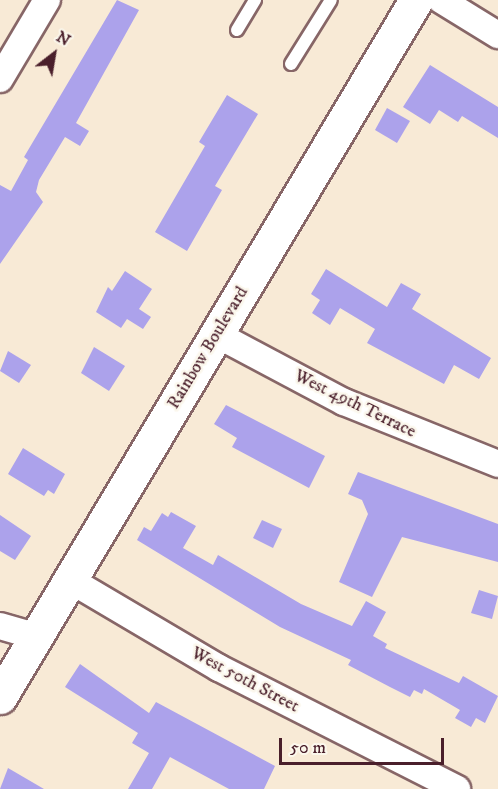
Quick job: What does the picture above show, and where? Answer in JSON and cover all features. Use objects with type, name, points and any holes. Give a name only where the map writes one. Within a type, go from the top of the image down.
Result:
[{"type":"main road","name":"Rainbow Boulevard","points":[[0,697],[416,0]]},
{"type":"street","points":[[0,78],[47,0]]},
{"type":"street","points":[[441,0],[498,35]]},
{"type":"street","name":"West 49th Terrace","points":[[216,334],[344,402],[498,464]]},
{"type":"street","name":"West 50th Street","points":[[70,580],[219,668],[457,789]]},
{"type":"street","points":[[0,626],[36,636]]},
{"type":"lane","points":[[237,30],[255,0]]},
{"type":"lane","points":[[291,64],[331,0]]},
{"type":"building","points":[[117,0],[139,10],[76,123],[89,131],[80,146],[65,137],[39,180],[36,192],[43,202],[0,264],[0,185],[11,191],[28,160],[24,157]]},
{"type":"building","points":[[430,65],[498,107],[498,138],[462,116],[458,122],[439,110],[430,124],[403,107]]},
{"type":"building","points":[[227,95],[258,114],[215,186],[222,190],[187,251],[155,232],[205,146],[199,142]]},
{"type":"building","points":[[387,108],[410,121],[397,143],[375,130]]},
{"type":"building","points":[[326,269],[387,307],[401,283],[421,294],[412,309],[491,358],[479,379],[454,365],[444,384],[367,343],[375,329],[340,308],[330,325],[312,313],[320,300],[311,294]]},
{"type":"building","points":[[125,271],[152,289],[139,309],[151,317],[143,329],[127,319],[121,328],[96,312],[108,287],[112,291]]},
{"type":"building","points":[[94,347],[125,366],[109,391],[81,373]]},
{"type":"building","points":[[8,351],[31,365],[19,383],[0,371]]},
{"type":"building","points":[[226,405],[325,456],[309,488],[232,447],[237,438],[214,424]]},
{"type":"building","points":[[23,448],[65,474],[54,494],[48,490],[44,496],[8,474]]},
{"type":"building","points":[[358,472],[498,524],[498,562],[402,537],[372,597],[339,582],[368,514],[362,500],[348,494]]},
{"type":"building","points":[[171,512],[196,526],[183,548],[213,565],[218,555],[301,604],[352,626],[366,601],[386,612],[373,636],[387,644],[385,648],[459,683],[463,676],[498,696],[485,723],[476,718],[471,727],[455,718],[460,710],[424,689],[422,694],[414,690],[410,697],[348,665],[351,660],[280,627],[137,540],[144,527],[151,531],[162,513],[168,517]]},
{"type":"building","points":[[0,515],[31,536],[15,560],[0,551]]},
{"type":"building","points":[[262,520],[282,529],[273,548],[253,538]]},
{"type":"building","points":[[479,590],[498,596],[492,619],[471,613]]},
{"type":"building","points":[[80,664],[149,713],[156,702],[275,766],[264,789],[229,789],[170,757],[152,789],[128,789],[149,753],[132,743],[138,733],[65,687]]},
{"type":"building","points":[[8,768],[44,789],[0,789]]}]
